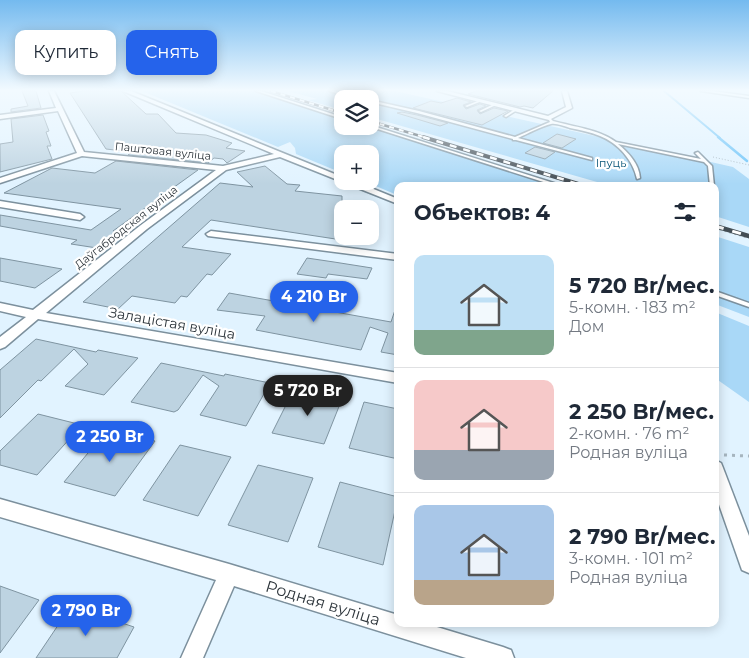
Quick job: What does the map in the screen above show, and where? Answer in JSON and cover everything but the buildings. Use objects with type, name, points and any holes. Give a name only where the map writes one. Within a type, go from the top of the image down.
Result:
[{"type":"street","points":[[0,181],[81,154],[65,122]]},
{"type":"street","points":[[199,122],[334,177]]},
{"type":"street","name":"Паштовая вуліца","points":[[81,154],[223,168]]},
{"type":"street","name":"Даўгабродская вуліца","points":[[0,344],[144,227],[223,168],[281,155]]},
{"type":"street","points":[[368,190],[394,200]]},
{"type":"street","points":[[0,204],[80,217]]},
{"type":"street","points":[[212,234],[394,257]]},
{"type":"street","name":"Залацістая вуліца","points":[[0,307],[36,315],[394,377]]},
{"type":"street","points":[[719,479],[749,563]]},
{"type":"street","name":"Родная вуліца","points":[[0,508],[229,574],[394,625]]},
{"type":"street","points":[[192,658],[229,574]]},
{"type":"street","name":"Родная вуліца","points":[[402,627],[503,658]]},
{"type":"lane","points":[[451,122],[591,159]]},
{"type":"lane","points":[[514,138],[547,122]]},
{"type":"lane","points":[[554,122],[569,128],[594,132],[617,143],[705,161]]},
{"type":"lane","points":[[379,129],[546,182]]},
{"type":"lane","points":[[617,143],[638,169],[638,178]]},
{"type":"lane","points":[[697,154],[710,166],[712,182]]},
{"type":"lane","points":[[719,294],[749,305]]},
{"type":"path","points":[[719,229],[749,238]]},
{"type":"path","points":[[719,455],[749,456]]},
{"type":"green space","points":[[217,122],[334,122],[334,135],[379,135],[379,128],[552,182],[394,182],[394,194],[379,187],[379,145],[334,145],[334,170],[296,154],[295,148],[290,142],[278,147]]},
{"type":"green space","name":"Іпуць","points":[[386,122],[532,122],[733,167],[749,179],[749,227],[719,217],[719,182],[597,182]]},
{"type":"green space","points":[[719,237],[749,247],[749,317],[719,306]]},
{"type":"green space","points":[[719,314],[749,326],[749,402],[719,381]]},
{"type":"waterway","points":[[701,122],[720,138]]},
{"type":"waterway","points":[[718,137],[747,161]]},
{"type":"railway","points":[[379,124],[427,138]]},
{"type":"railway","points":[[423,137],[572,182]]},
{"type":"railway","points":[[719,227],[749,236]]}]
